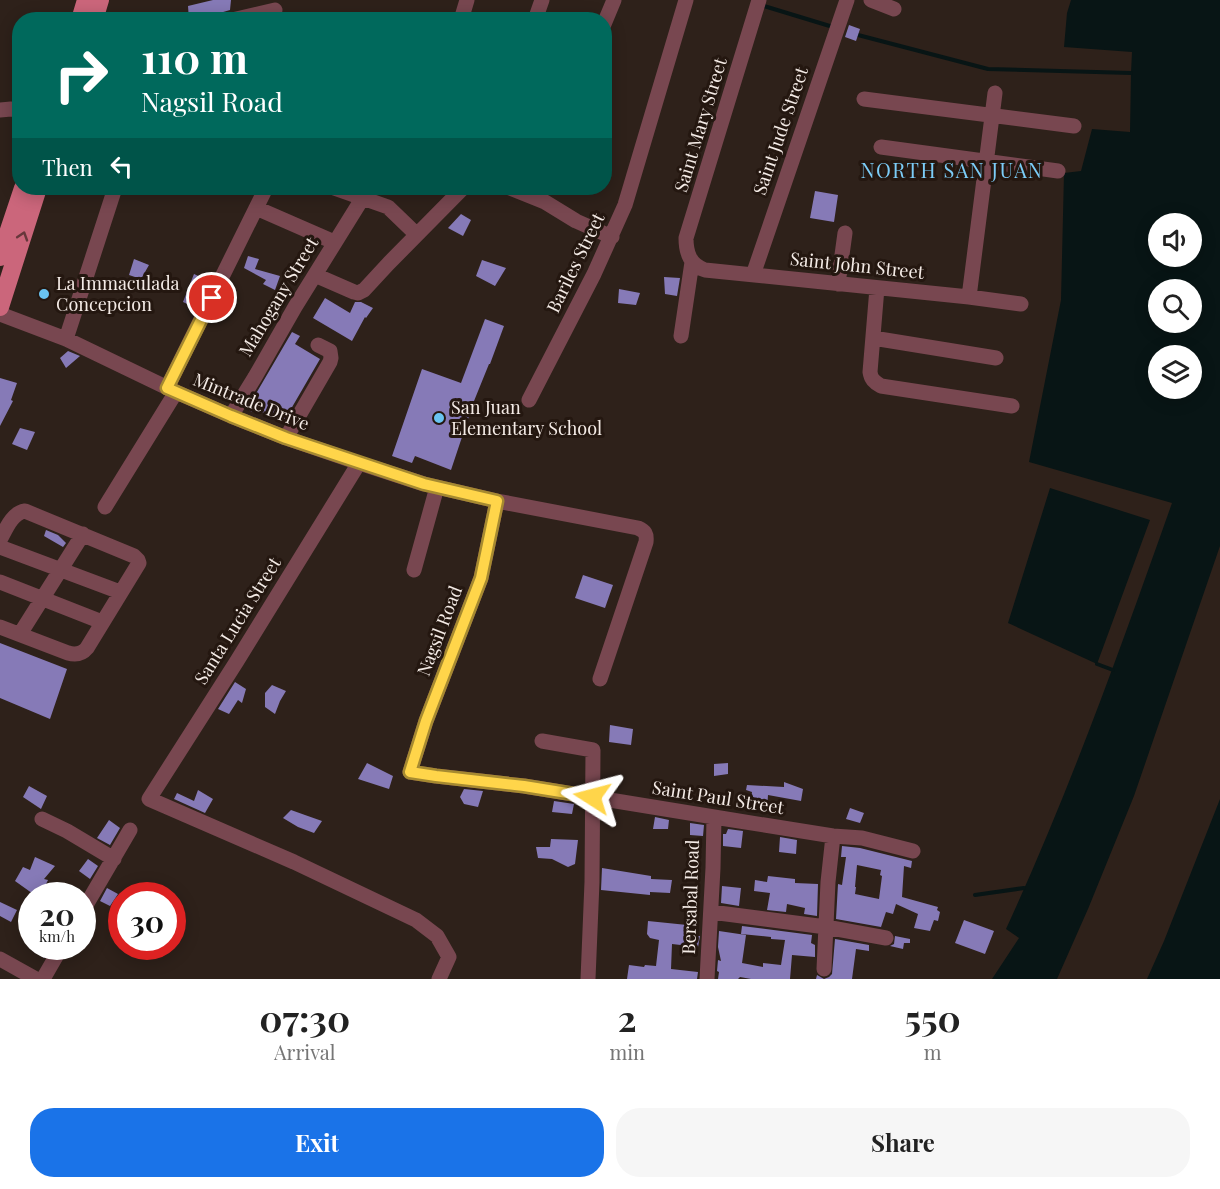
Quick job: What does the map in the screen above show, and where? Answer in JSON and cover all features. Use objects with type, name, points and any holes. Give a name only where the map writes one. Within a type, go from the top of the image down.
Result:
[{"type":"main road","points":[[0,258],[22,195]]},
{"type":"main road","points":[[0,307],[4,283],[35,195]]},
{"type":"street","name":"Bariles Street","points":[[529,400],[612,237],[625,205],[686,0]]},
{"type":"street","name":"Saint Mary Street","points":[[681,336],[692,262],[688,254],[686,238],[759,0]]},
{"type":"street","name":"Saint Jude Street","points":[[753,275],[847,0]]},
{"type":"street","points":[[871,0],[894,9]]},
{"type":"street","points":[[266,12],[275,10]]},
{"type":"street","points":[[969,297],[994,93]]},
{"type":"street","points":[[864,99],[1074,126]]},
{"type":"street","points":[[881,147],[1058,171]]},
{"type":"street","points":[[66,339],[113,195]]},
{"type":"street","points":[[105,507],[171,390],[262,195]]},
{"type":"street","points":[[352,195],[388,207],[417,234]]},
{"type":"street","points":[[315,275],[358,293],[364,290],[456,195]]},
{"type":"street","points":[[547,195],[576,221],[612,237]]},
{"type":"street","name":"Mahogany Street","points":[[231,416],[278,334],[362,199]]},
{"type":"street","points":[[256,208],[334,242]]},
{"type":"street","points":[[838,284],[845,233]]},
{"type":"street","name":"Saint John Street","points":[[692,262],[697,268],[705,270],[1021,304]]},
{"type":"street","points":[[877,288],[870,372],[874,382],[881,386],[1012,406]]},
{"type":"street","name":"Mintrade Drive","points":[[0,314],[66,339],[171,390],[231,416],[359,463],[437,487],[644,530],[646,542],[600,679]]},
{"type":"street","points":[[873,338],[996,358]]},
{"type":"street","points":[[286,438],[330,362],[330,351],[318,345]]},
{"type":"street","name":"Santa Lucia Street","points":[[359,463],[149,799],[285,858],[416,920],[437,936],[449,957],[439,979]]},
{"type":"street","points":[[414,570],[437,487]]},
{"type":"street","name":"Nagsil Road","points":[[410,772],[426,721],[481,578],[497,501]]},
{"type":"street","points":[[0,540],[15,515],[25,511],[134,556],[139,563],[83,652],[72,655],[0,627]]},
{"type":"street","points":[[20,634],[83,534]]},
{"type":"street","points":[[0,547],[120,592]]},
{"type":"street","points":[[0,582],[102,622]]},
{"type":"street","points":[[542,741],[593,750],[592,882],[588,979]]},
{"type":"street","name":"Saint Paul Street","points":[[410,772],[524,786],[833,836],[874,840],[913,851]]},
{"type":"street","name":"Bersabal Road","points":[[707,979],[714,817]]},
{"type":"street","points":[[42,819],[114,859]]},
{"type":"street","points":[[96,889],[130,830]]},
{"type":"street","points":[[824,969],[828,882],[833,836]]},
{"type":"street","points":[[711,912],[826,927],[886,938]]},
{"type":"street","points":[[0,960],[36,979]]},
{"type":"street","points":[[43,979],[54,960]]},
{"type":"shaded area","points":[[1071,0],[1220,0],[1220,546],[1134,796],[1057,979],[992,979],[1019,938],[1006,929],[1073,771],[1172,503],[1029,462],[1061,300],[1064,173],[1081,171],[1092,129],[1130,132],[1132,52],[1064,47],[1067,13]]},
{"type":"shaded area","points":[[1050,488],[1150,520],[1097,664],[1008,623]]},
{"type":"shaded area","points":[[1220,799],[1220,979],[1147,979],[1164,941]]},
{"type":"building","points":[[213,0],[231,0],[230,10],[223,12],[188,12],[188,6]]},
{"type":"building","points":[[849,25],[860,29],[856,41],[845,37]]},
{"type":"building","points":[[815,191],[838,195],[834,222],[810,218]]},
{"type":"building","points":[[461,214],[471,220],[463,236],[448,228]]},
{"type":"building","points":[[248,256],[259,259],[255,269],[280,276],[275,290],[263,284],[266,280],[244,268]]},
{"type":"building","points":[[134,259],[149,265],[141,279],[129,275]]},
{"type":"building","points":[[482,260],[506,268],[495,286],[476,276]]},
{"type":"building","points":[[194,274],[209,281],[196,308],[183,302]]},
{"type":"building","points":[[664,277],[680,278],[677,296],[665,294]]},
{"type":"building","points":[[619,289],[640,293],[636,305],[618,303]]},
{"type":"building","points":[[325,298],[350,313],[355,302],[361,302],[373,308],[365,317],[352,341],[313,318]]},
{"type":"building","name":"San Juan Elementary School","points":[[485,319],[504,326],[474,401],[451,470],[415,456],[412,463],[392,456],[422,369],[461,383]]},
{"type":"building","points":[[292,332],[300,336],[295,344],[320,359],[284,421],[254,409],[252,412],[247,409]]},
{"type":"building","points":[[68,351],[80,356],[66,368],[60,358]]},
{"type":"building","points":[[0,378],[17,383],[11,400],[13,401],[0,426]]},
{"type":"building","points":[[20,428],[35,432],[27,450],[12,444]]},
{"type":"building","points":[[46,530],[58,535],[66,543],[63,547],[44,536]]},
{"type":"building","points":[[583,575],[613,585],[605,608],[575,598]]},
{"type":"building","points":[[0,643],[67,669],[50,719],[0,698]]},
{"type":"building","points":[[235,682],[246,689],[242,703],[238,700],[229,714],[218,709]]},
{"type":"building","points":[[272,685],[286,691],[275,714],[265,707],[265,693]]},
{"type":"building","points":[[610,725],[633,729],[631,745],[609,742]]},
{"type":"building","points":[[367,763],[393,776],[389,789],[358,779]]},
{"type":"building","points":[[728,763],[728,774],[714,776],[714,764]]},
{"type":"building","points":[[784,782],[803,789],[801,801],[768,795],[767,810],[750,810],[752,792],[746,790],[747,785],[784,787]]},
{"type":"building","points":[[29,786],[47,796],[41,809],[23,797]]},
{"type":"building","points":[[464,789],[483,791],[478,807],[464,804],[460,797]]},
{"type":"building","points":[[198,790],[213,799],[205,813],[174,799],[177,793],[194,801]]},
{"type":"building","points":[[554,801],[574,804],[572,814],[552,812]]},
{"type":"building","points":[[850,808],[864,813],[860,823],[846,819]]},
{"type":"building","points":[[291,810],[322,821],[314,833],[283,818]]},
{"type":"building","points":[[655,817],[669,820],[668,829],[653,829]]},
{"type":"building","points":[[109,820],[120,828],[110,845],[97,838]]},
{"type":"building","points":[[690,823],[704,825],[703,836],[690,835]]},
{"type":"building","points":[[728,829],[743,831],[741,848],[723,846],[723,834],[726,834]]},
{"type":"building","points":[[780,837],[797,840],[796,854],[779,852]]},
{"type":"building","points":[[551,839],[578,840],[575,864],[568,867],[552,859],[538,858],[536,847],[550,847]]},
{"type":"building","points":[[842,846],[860,848],[912,861],[911,868],[904,866],[902,897],[938,907],[937,910],[940,912],[938,921],[934,920],[930,931],[914,928],[918,914],[896,904],[893,914],[886,912],[881,927],[836,919],[838,884],[842,885],[846,857],[841,857]],"holes":[[[857,865],[881,870],[879,899],[855,894]]]},
{"type":"building","points":[[35,857],[55,866],[44,879],[48,880],[47,882],[18,883],[15,881],[23,867],[30,870]]},
{"type":"building","points":[[88,859],[98,866],[90,879],[79,871]]},
{"type":"building","points":[[602,868],[651,876],[651,879],[672,880],[670,893],[650,892],[650,895],[601,890]]},
{"type":"building","points":[[768,876],[795,879],[795,883],[818,884],[817,916],[804,914],[805,908],[787,904],[786,912],[767,910],[770,893],[754,891],[755,880],[767,882]]},
{"type":"building","points":[[722,886],[741,888],[739,906],[721,903]]},
{"type":"building","points":[[107,888],[108,889],[108,905],[100,901]]},
{"type":"building","points":[[0,902],[17,910],[11,922],[0,916]]},
{"type":"building","points":[[964,920],[994,931],[985,954],[955,943]]},
{"type":"building","points":[[648,921],[697,926],[696,936],[700,936],[698,947],[672,944],[671,969],[698,972],[697,979],[627,979],[629,965],[656,966],[659,940],[650,938],[647,934]]},
{"type":"building","points":[[742,926],[812,935],[811,943],[815,945],[815,957],[792,955],[790,979],[740,977],[738,979],[718,979],[718,960],[721,961],[718,947],[719,931],[746,935],[742,963],[763,967],[763,963],[781,965],[785,940],[741,934]]},
{"type":"building","points":[[895,936],[910,939],[910,943],[904,943],[903,949],[890,946],[894,944]]},
{"type":"building","points":[[835,939],[869,945],[869,951],[856,949],[852,979],[824,979],[832,974]]},
{"type":"waterway","points":[[764,6],[833,27]]},
{"type":"waterway","points":[[858,35],[988,69],[1131,73]]},
{"type":"waterway","points":[[1097,664],[1113,670]]},
{"type":"waterway","points":[[975,895],[1024,888]]},
{"type":"place","name":"La Immaculada Concepcion","points":[[44,294]]},
{"type":"place","name":"San Juan Elementary School","points":[[439,418]]},
{"type":"district","name":"NORTH SAN JUAN","points":[[952,171]]},
{"type":"route","points":[[212,298],[167,388],[286,438],[424,484],[497,501],[481,578],[426,721],[410,772],[592,797]]}]
